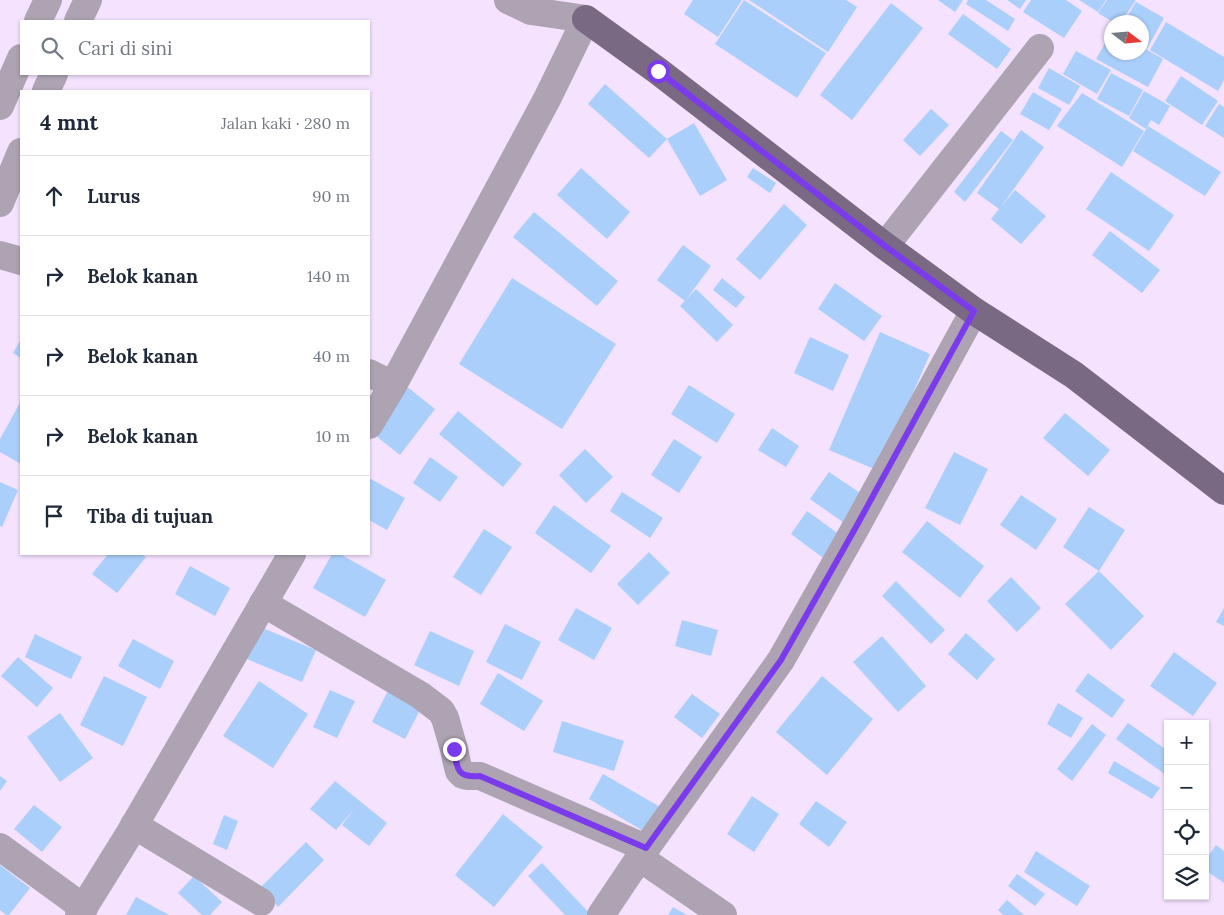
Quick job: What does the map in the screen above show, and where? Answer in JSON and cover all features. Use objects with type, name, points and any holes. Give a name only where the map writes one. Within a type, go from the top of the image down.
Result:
[{"type":"main road","points":[[590,9],[616,41],[658,71],[885,246],[974,311],[1074,375],[1224,491]]},
{"type":"street","points":[[38,20],[48,0]]},
{"type":"street","points":[[78,20],[88,0]]},
{"type":"street","points":[[370,423],[393,385],[547,99],[590,9],[531,11],[508,0]]},
{"type":"street","points":[[885,246],[1040,48]]},
{"type":"street","points":[[0,106],[20,60]]},
{"type":"street","points":[[46,90],[54,75]]},
{"type":"street","points":[[0,202],[20,154]]},
{"type":"street","points":[[0,255],[20,261]]},
{"type":"street","points":[[601,915],[781,660],[974,311]]},
{"type":"street","points":[[370,374],[393,385]]},
{"type":"street","points":[[0,847],[82,911],[291,555]]},
{"type":"street","points":[[263,603],[420,695],[441,711],[454,749],[459,771],[463,775],[480,776],[643,853],[723,915]]},
{"type":"street","points":[[134,825],[261,902]]},
{"type":"building","points":[[693,0],[742,0],[718,37],[684,14]]},
{"type":"building","points":[[744,0],[826,53],[797,98],[715,44]]},
{"type":"building","points":[[749,0],[846,0],[857,7],[828,52]]},
{"type":"building","points":[[938,0],[963,0],[955,12]]},
{"type":"building","points":[[968,0],[986,0],[1015,19],[1008,31],[966,4]]},
{"type":"building","points":[[1007,0],[1026,0],[1020,9]]},
{"type":"building","points":[[1031,0],[1066,0],[1082,11],[1064,38],[1023,12]]},
{"type":"building","points":[[1079,0],[1106,0],[1098,12]]},
{"type":"building","points":[[1107,0],[1136,0],[1126,15],[1104,15],[1104,17],[1098,13]]},
{"type":"building","points":[[1136,2],[1164,18],[1149,45],[1149,15],[1128,15]]},
{"type":"building","points":[[891,3],[923,28],[852,120],[820,95]]},
{"type":"building","points":[[963,14],[1011,49],[997,69],[948,34]]},
{"type":"building","points":[[1166,22],[1224,57],[1224,80],[1218,91],[1150,50]]},
{"type":"building","points":[[1104,45],[1104,60],[1149,60],[1149,51],[1163,59],[1148,87],[1096,59]]},
{"type":"building","points":[[1076,51],[1111,70],[1097,94],[1063,74]]},
{"type":"building","points":[[1049,68],[1080,86],[1069,105],[1038,88]]},
{"type":"building","points":[[1111,73],[1143,90],[1129,116],[1097,99]]},
{"type":"building","points":[[1181,76],[1218,101],[1202,125],[1165,101]]},
{"type":"building","points":[[605,84],[667,139],[649,158],[588,104]]},
{"type":"building","points":[[1144,91],[1170,106],[1159,125],[1151,120],[1146,129],[1129,118]]},
{"type":"building","points":[[1033,92],[1062,109],[1049,130],[1020,114]]},
{"type":"building","points":[[1082,93],[1144,131],[1122,167],[1057,126]]},
{"type":"building","points":[[1219,104],[1224,107],[1224,138],[1205,126]]},
{"type":"building","points":[[931,109],[949,125],[920,156],[903,140]]},
{"type":"building","points":[[694,123],[727,180],[700,196],[667,139]]},
{"type":"building","points":[[1148,126],[1221,172],[1205,196],[1133,151]]},
{"type":"building","points":[[1021,130],[1044,147],[1001,207],[1015,190],[1046,216],[1021,244],[991,219],[999,209],[977,193]]},
{"type":"building","points":[[1001,131],[1013,140],[965,202],[954,192]]},
{"type":"building","points":[[581,168],[630,212],[607,239],[557,195]]},
{"type":"building","points":[[753,168],[776,183],[770,193],[747,177]]},
{"type":"building","points":[[1111,172],[1174,215],[1149,251],[1086,209]]},
{"type":"building","points":[[784,204],[807,225],[760,280],[736,259]]},
{"type":"building","points":[[534,212],[618,281],[597,306],[513,237]]},
{"type":"building","points":[[1110,231],[1160,270],[1142,293],[1092,255]]},
{"type":"building","points":[[683,245],[711,266],[685,301],[657,280]]},
{"type":"building","points":[[512,278],[616,344],[562,429],[459,364]]},
{"type":"building","points":[[722,278],[745,297],[736,308],[713,290]]},
{"type":"building","points":[[835,283],[882,316],[864,341],[818,309]]},
{"type":"building","points":[[696,289],[733,325],[717,342],[680,306]]},
{"type":"building","points":[[880,332],[930,354],[879,471],[829,450]]},
{"type":"building","points":[[810,337],[849,355],[833,391],[794,373]]},
{"type":"building","points":[[20,341],[20,357],[13,353]]},
{"type":"building","points":[[689,385],[735,414],[717,443],[671,414]]},
{"type":"building","points":[[406,386],[435,409],[400,455],[371,432]]},
{"type":"building","points":[[20,403],[20,463],[0,452],[0,439]]},
{"type":"building","points":[[458,411],[522,464],[503,487],[439,434]]},
{"type":"building","points":[[1065,413],[1110,450],[1088,476],[1043,438]]},
{"type":"building","points":[[772,428],[799,446],[786,467],[758,450]]},
{"type":"building","points":[[674,439],[702,457],[679,493],[651,475]]},
{"type":"building","points":[[585,449],[613,477],[586,503],[559,475]]},
{"type":"building","points":[[954,452],[988,469],[960,525],[925,508]]},
{"type":"building","points":[[430,457],[458,477],[440,502],[413,483]]},
{"type":"building","points":[[829,472],[869,499],[850,527],[810,499]]},
{"type":"building","points":[[370,479],[405,498],[387,530],[370,521]]},
{"type":"building","points":[[0,482],[18,490],[2,527],[0,526]]},
{"type":"building","points":[[622,492],[663,518],[650,538],[610,511]]},
{"type":"building","points":[[1021,495],[1057,519],[1036,550],[1000,525]]},
{"type":"building","points":[[554,505],[611,546],[591,573],[535,533]]},
{"type":"building","points":[[1089,507],[1125,530],[1099,571],[1063,547]]},
{"type":"building","points":[[807,511],[847,540],[830,563],[791,534]]},
{"type":"building","points":[[927,521],[984,566],[960,598],[902,552]]},
{"type":"building","points":[[484,529],[512,547],[481,595],[453,577]]},
{"type":"building","points":[[649,552],[670,573],[638,605],[617,584]]},
{"type":"building","points":[[107,555],[143,555],[146,557],[117,593],[92,574]]},
{"type":"building","points":[[331,555],[342,555],[386,580],[365,617],[313,588]]},
{"type":"building","points":[[190,566],[230,588],[215,616],[175,594]]},
{"type":"building","points":[[1099,571],[1144,616],[1111,650],[1065,604]]},
{"type":"building","points":[[1011,577],[1041,608],[1017,632],[987,601]]},
{"type":"building","points":[[896,581],[945,630],[931,644],[882,596]]},
{"type":"building","points":[[576,608],[612,628],[594,660],[558,640]]},
{"type":"building","points":[[1224,608],[1224,626],[1216,622]]},
{"type":"building","points":[[682,620],[718,630],[711,656],[675,646]]},
{"type":"building","points":[[505,624],[541,642],[522,680],[486,662]]},
{"type":"building","points":[[260,627],[316,650],[302,682],[247,659]]},
{"type":"building","points":[[430,631],[474,651],[459,686],[414,665]]},
{"type":"building","points":[[966,633],[995,659],[977,680],[948,654]]},
{"type":"building","points":[[35,634],[82,657],[71,679],[25,657]]},
{"type":"building","points":[[882,636],[926,686],[898,712],[853,662]]},
{"type":"building","points":[[133,639],[174,661],[160,689],[118,666]]},
{"type":"building","points":[[1174,652],[1217,683],[1193,716],[1150,686]]},
{"type":"building","points":[[18,657],[53,688],[37,707],[1,676]]},
{"type":"building","points":[[498,673],[543,701],[524,731],[480,704]]},
{"type":"building","points":[[1088,673],[1125,700],[1112,718],[1075,691]]},
{"type":"building","points":[[104,676],[147,697],[123,746],[80,725]]},
{"type":"building","points":[[822,676],[873,719],[827,775],[776,732]]},
{"type":"building","points":[[259,681],[308,714],[273,768],[223,736]]},
{"type":"building","points":[[330,690],[355,701],[337,738],[313,727]]},
{"type":"building","points":[[388,691],[421,708],[405,739],[372,722]]},
{"type":"building","points":[[692,694],[720,714],[702,738],[674,717]]},
{"type":"building","points":[[1058,703],[1083,718],[1071,738],[1047,724]]},
{"type":"building","points":[[60,713],[93,758],[60,782],[27,737]]},
{"type":"building","points":[[562,721],[624,741],[614,771],[553,752]]},
{"type":"building","points":[[1128,723],[1164,748],[1164,774],[1116,739]]},
{"type":"building","points":[[1092,724],[1106,735],[1072,781],[1057,769]]},
{"type":"building","points":[[1114,761],[1160,788],[1152,799],[1108,773]]},
{"type":"building","points":[[603,774],[662,808],[647,833],[589,799]]},
{"type":"building","points":[[0,776],[7,781],[0,791]]},
{"type":"building","points":[[335,781],[387,823],[369,846],[342,825],[355,808],[336,830],[310,809]]},
{"type":"building","points":[[752,796],[779,814],[754,852],[727,834]]},
{"type":"building","points":[[816,801],[847,822],[829,847],[799,824]]},
{"type":"building","points":[[34,805],[62,827],[42,852],[14,829]]},
{"type":"building","points":[[503,814],[543,847],[494,907],[455,875]]},
{"type":"building","points":[[224,815],[238,821],[227,850],[213,844]]},
{"type":"building","points":[[306,842],[324,860],[278,907],[260,888]]},
{"type":"building","points":[[1216,845],[1224,851],[1224,883],[1209,873],[1209,855]]},
{"type":"building","points":[[1036,851],[1090,886],[1077,906],[1024,872]]},
{"type":"building","points":[[542,863],[591,915],[565,915],[528,876]]},
{"type":"building","points":[[0,865],[30,888],[9,915],[0,910]]},
{"type":"building","points":[[1017,874],[1045,894],[1035,906],[1008,886]]},
{"type":"building","points":[[194,876],[222,902],[210,915],[202,915],[178,893]]},
{"type":"building","points":[[136,897],[169,915],[126,915]]},
{"type":"building","points":[[1007,900],[1024,915],[1003,915],[998,910]]},
{"type":"building","points":[[673,907],[687,915],[668,915]]},
{"type":"route","points":[[454,749],[459,771],[463,775],[480,776],[646,848],[781,660],[974,311],[885,246],[658,71]]}]
